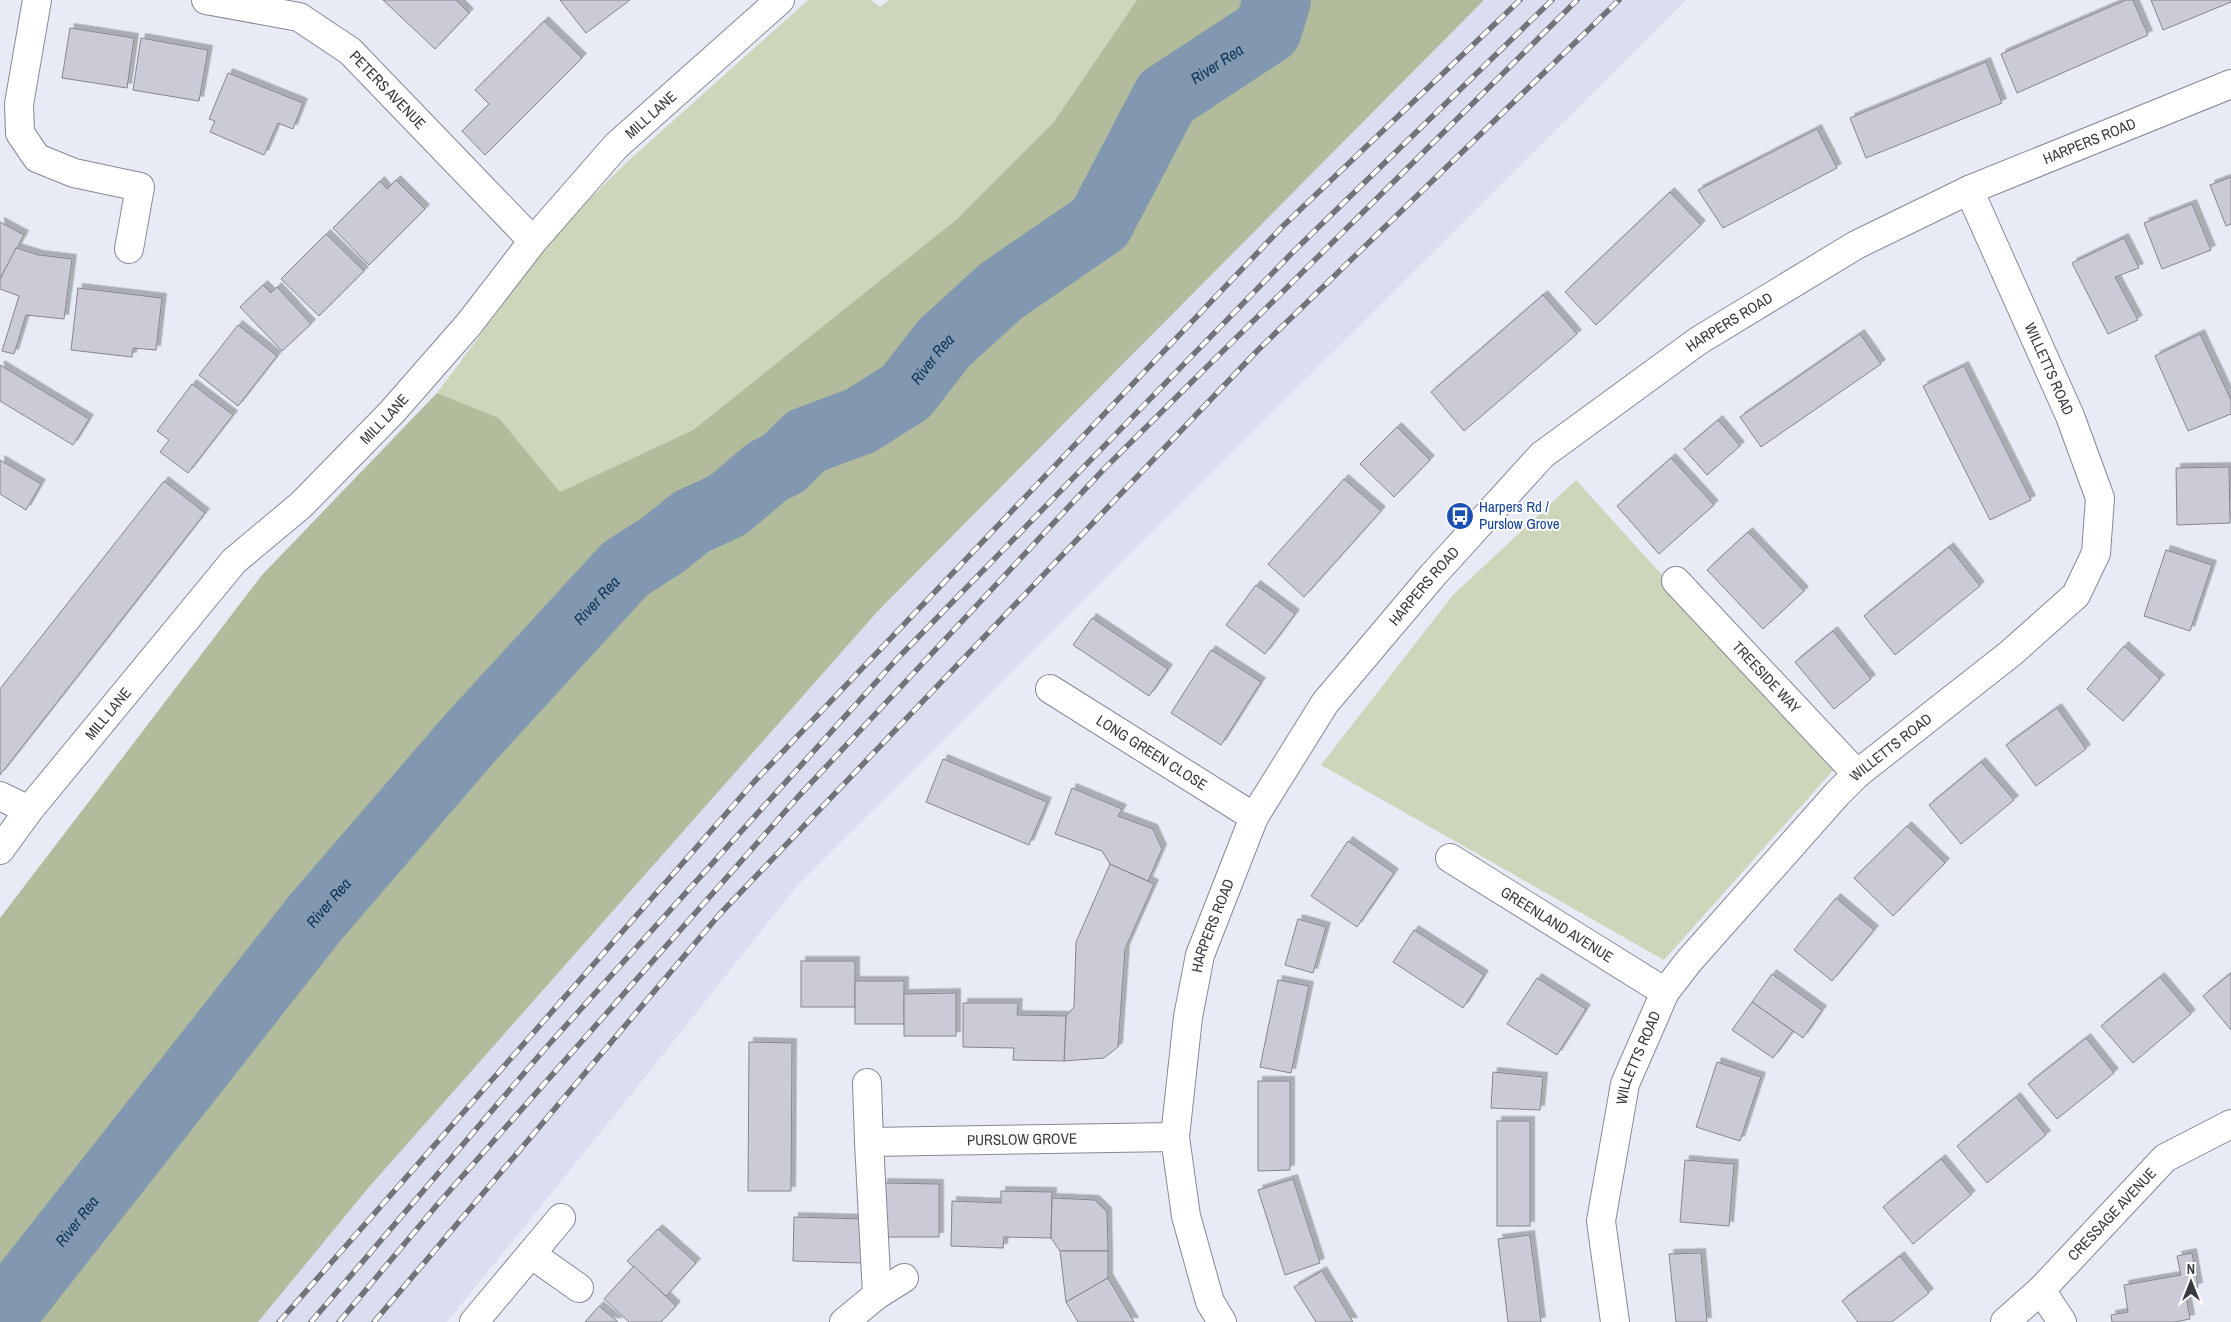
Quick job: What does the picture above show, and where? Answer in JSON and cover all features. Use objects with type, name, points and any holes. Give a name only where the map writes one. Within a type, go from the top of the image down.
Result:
[{"type":"street","points":[[37,0],[19,104],[20,133],[37,158],[74,173],[140,187],[129,249]]},
{"type":"street","name":"PETERS AVENUE","points":[[206,0],[300,17],[350,51],[533,241]]},
{"type":"street","name":"MILL LANE","points":[[0,850],[29,810],[234,561],[301,505],[392,412],[469,324],[533,241],[616,146],[780,0]]},
{"type":"street","name":"HARPERS ROAD","points":[[1222,1322],[1210,1302],[1186,1216],[1175,1137],[1188,1017],[1200,955],[1254,817],[1325,703],[1433,575],[1542,455],[1706,336],[1856,245],[1969,190],[2231,84]]},
{"type":"street","name":"WILLETTS ROAD","points":[[1615,1322],[1601,1221],[1625,1084],[1665,992],[1805,830],[1857,774],[2011,653],[2076,595],[2096,552],[2100,498],[2070,416],[1969,190]]},
{"type":"street","name":"TREESIDE WAY","points":[[1676,581],[1857,774]]},
{"type":"street","name":"LONG GREEN CLOSE","points":[[1050,689],[1254,817]]},
{"type":"street","points":[[0,796],[29,810]]},
{"type":"street","name":"GREENLAND AVENUE","points":[[1450,858],[1665,992]]},
{"type":"street","points":[[866,1083],[877,1296]]},
{"type":"street","name":"CRESSAGE AVENUE","points":[[2005,1322],[2041,1290],[2165,1158],[2231,1124]]},
{"type":"street","name":"PURSLOW GROVE","points":[[869,1142],[1175,1137]]},
{"type":"street","points":[[474,1322],[561,1218]]},
{"type":"street","points":[[531,1254],[579,1288]]},
{"type":"street","points":[[844,1322],[904,1278]]},
{"type":"street","points":[[2041,1290],[2062,1322]]},
{"type":"shaded area","points":[[1484,0],[1686,0],[797,886],[447,1322],[258,1322],[369,1187],[877,612]]},
{"type":"green space","points":[[808,0],[871,0],[880,7],[889,0],[1137,0],[1053,123],[957,219],[693,430],[560,492],[499,418],[437,393],[562,226],[627,162]]},
{"type":"green space","points":[[1137,0],[1484,0],[877,612],[369,1187],[258,1322],[0,1322],[0,918],[262,575],[437,393],[499,418],[560,492],[693,430],[957,219],[1053,123]]},
{"type":"green space","points":[[1576,480],[1836,767],[1664,960],[1321,765],[1453,595]]},
{"type":"building","points":[[383,0],[458,0],[469,13],[435,49]]},
{"type":"building","points":[[560,0],[630,0],[586,33]]},
{"type":"building","points":[[2126,0],[2133,0],[2148,35],[2017,93],[2001,54]]},
{"type":"building","points":[[2151,0],[2231,0],[2231,2],[2163,30]]},
{"type":"building","points":[[544,21],[582,58],[485,155],[462,131],[489,104],[475,90]]},
{"type":"building","points":[[70,28],[134,38],[127,88],[62,78]]},
{"type":"building","points":[[141,38],[208,50],[199,101],[133,90]]},
{"type":"building","points":[[1986,62],[2002,103],[1866,158],[1850,118]]},
{"type":"building","points":[[228,73],[303,103],[293,129],[278,123],[264,155],[210,132],[215,121],[209,119]]},
{"type":"building","points":[[1817,129],[1837,168],[1723,228],[1698,190]]},
{"type":"building","points":[[2231,177],[2231,224],[2226,226],[2210,185]]},
{"type":"building","points":[[396,180],[425,209],[369,265],[333,228],[380,181],[387,189]]},
{"type":"building","points":[[1670,192],[1701,225],[1596,325],[1565,292]]},
{"type":"building","points":[[2192,204],[2211,250],[2162,269],[2144,223]]},
{"type":"building","points":[[0,222],[24,235],[0,279]]},
{"type":"building","points":[[326,234],[364,271],[319,316],[281,279]]},
{"type":"building","points":[[2124,238],[2139,268],[2115,277],[2138,320],[2108,334],[2072,263]]},
{"type":"building","points":[[16,248],[39,255],[72,259],[64,319],[26,315],[14,354],[2,351],[19,296],[0,289],[0,279]]},
{"type":"building","points":[[263,285],[271,293],[277,287],[311,324],[282,351],[240,307]]},
{"type":"building","points":[[78,288],[162,298],[156,350],[133,348],[132,357],[71,350]]},
{"type":"building","points":[[1543,295],[1577,334],[1464,431],[1431,392]]},
{"type":"building","points":[[238,325],[277,356],[238,406],[199,375]]},
{"type":"building","points":[[1860,334],[1881,364],[1761,447],[1740,417]]},
{"type":"building","points":[[2200,334],[2231,400],[2231,414],[2188,431],[2155,356]]},
{"type":"building","points":[[0,365],[89,419],[73,445],[0,401]]},
{"type":"building","points":[[1964,366],[2031,500],[1990,520],[1923,386]]},
{"type":"building","points":[[192,384],[233,415],[188,473],[160,452],[169,440],[157,431]]},
{"type":"building","points":[[1718,420],[1740,446],[1707,475],[1684,449]]},
{"type":"building","points":[[1397,427],[1430,460],[1394,497],[1360,464]]},
{"type":"building","points":[[1671,458],[1714,505],[1659,554],[1617,506]]},
{"type":"building","points":[[0,460],[41,484],[26,510],[0,494]]},
{"type":"building","points":[[2229,467],[2230,523],[2177,525],[2176,468]]},
{"type":"building","points":[[1344,479],[1381,511],[1304,597],[1268,564]]},
{"type":"building","points":[[164,481],[205,513],[0,775],[0,689]]},
{"type":"building","points":[[1748,532],[1804,591],[1763,629],[1707,570]]},
{"type":"building","points":[[1949,547],[1980,586],[1895,655],[1864,616]]},
{"type":"building","points":[[2166,550],[2212,565],[2190,631],[2144,616]]},
{"type":"building","points":[[1256,585],[1295,614],[1265,654],[1226,625]]},
{"type":"building","points":[[1092,618],[1168,669],[1149,696],[1073,645]]},
{"type":"building","points":[[1833,631],[1871,679],[1834,709],[1795,662]]},
{"type":"building","points":[[2124,646],[2160,679],[2123,721],[2087,689]]},
{"type":"building","points":[[1211,650],[1261,682],[1221,745],[1171,713]]},
{"type":"building","points":[[2057,708],[2086,749],[2036,786],[2006,745]]},
{"type":"building","points":[[943,759],[1047,802],[1029,845],[926,802]]},
{"type":"building","points":[[1981,762],[2014,800],[1961,844],[1929,805]]},
{"type":"building","points":[[1072,788],[1122,809],[1118,816],[1153,829],[1162,849],[1148,881],[1110,864],[1102,851],[1055,834]]},
{"type":"building","points":[[1907,826],[1945,863],[1893,916],[1854,878]]},
{"type":"building","points":[[1348,841],[1394,873],[1357,927],[1311,896]]},
{"type":"building","points":[[1110,864],[1154,884],[1125,949],[1118,1047],[1104,1058],[1064,1061],[1066,1016],[1074,1007],[1076,942]]},
{"type":"building","points":[[1836,898],[1874,930],[1832,981],[1794,950]]},
{"type":"building","points":[[1298,919],[1326,927],[1313,973],[1285,965]]},
{"type":"building","points":[[1414,930],[1484,975],[1463,1008],[1393,962]]},
{"type":"building","points":[[801,961],[855,961],[855,1007],[801,1007]]},
{"type":"building","points":[[2231,973],[2231,1030],[2203,996]]},
{"type":"building","points":[[1772,974],[1822,1010],[1803,1038],[1752,1002]]},
{"type":"building","points":[[2160,977],[2191,1014],[2133,1063],[2101,1026]]},
{"type":"building","points":[[1537,978],[1586,1009],[1557,1055],[1507,1024]]},
{"type":"building","points":[[1278,980],[1309,986],[1291,1073],[1260,1067]]},
{"type":"building","points":[[855,981],[904,981],[904,1024],[855,1024]]},
{"type":"building","points":[[956,993],[956,1036],[904,1036],[904,994]]},
{"type":"building","points":[[1752,1002],[1793,1031],[1773,1058],[1732,1030]]},
{"type":"building","points":[[963,1003],[1018,1003],[1017,1015],[1066,1016],[1064,1061],[1013,1060],[1014,1048],[963,1047]]},
{"type":"building","points":[[2086,1038],[2114,1073],[2057,1119],[2028,1084]]},
{"type":"building","points":[[749,1042],[792,1043],[791,1191],[748,1191]]},
{"type":"building","points":[[1717,1062],[1761,1077],[1740,1141],[1696,1127]]},
{"type":"building","points":[[1493,1072],[1543,1077],[1540,1110],[1491,1108]]},
{"type":"building","points":[[1258,1081],[1290,1081],[1290,1170],[1258,1171]]},
{"type":"building","points":[[2016,1097],[2046,1135],[1987,1183],[1957,1146]]},
{"type":"building","points":[[1497,1121],[1530,1121],[1530,1226],[1497,1226]]},
{"type":"building","points":[[1941,1159],[1971,1195],[1913,1244],[1883,1207]]},
{"type":"building","points":[[1685,1160],[1734,1164],[1729,1226],[1680,1222]]},
{"type":"building","points":[[1293,1179],[1320,1263],[1285,1275],[1258,1190]]},
{"type":"building","points":[[883,1183],[939,1184],[939,1237],[882,1237]]},
{"type":"building","points":[[1001,1191],[1052,1192],[1051,1238],[1004,1237],[1003,1248],[951,1246],[952,1201],[1001,1203]]},
{"type":"building","points":[[1052,1198],[1095,1200],[1107,1212],[1108,1251],[1060,1251],[1051,1238]]},
{"type":"building","points":[[794,1217],[863,1219],[862,1263],[793,1261]]},
{"type":"building","points":[[658,1229],[696,1263],[666,1296],[627,1261]]},
{"type":"building","points":[[1530,1235],[1541,1322],[1508,1322],[1498,1239]]},
{"type":"building","points":[[1060,1251],[1108,1251],[1108,1278],[1066,1302]]},
{"type":"building","points":[[1701,1253],[1707,1322],[1676,1322],[1669,1254]]},
{"type":"building","points":[[2192,1253],[2198,1287],[2185,1290],[2190,1319],[2175,1322],[2112,1322],[2111,1315],[2128,1312],[2124,1285],[2181,1275],[2177,1256]]},
{"type":"building","points":[[1900,1256],[1929,1293],[1892,1322],[1858,1322],[1842,1301]]},
{"type":"building","points":[[634,1266],[676,1306],[661,1322],[629,1322],[604,1299]]},
{"type":"building","points":[[1322,1271],[1353,1322],[1316,1322],[1294,1287]]},
{"type":"building","points":[[1108,1278],[1134,1322],[1078,1322],[1066,1302]]},
{"type":"building","points":[[599,1306],[618,1322],[585,1322]]},
{"type":"waterway","name":"River Rea","points":[[0,1316],[315,918],[470,738],[625,569],[664,544],[691,522],[728,505],[768,471],[783,464],[806,441],[860,421],[906,392],[944,343],[1001,291],[1100,223],[1166,97],[1268,30],[1277,0]]},
{"type":"railway","points":[[279,1322],[754,782],[1283,226],[1520,0]]},
{"type":"railway","points":[[311,1322],[543,1051],[896,660],[1294,251],[1552,0]]},
{"type":"railway","points":[[339,1322],[437,1205],[797,798],[1104,469],[1577,0]]},
{"type":"railway","points":[[374,1322],[719,915],[1257,351],[1619,0]]},
{"type":"place","name":"Harpers Rd / Purslow Grove","points":[[1460,516]]}]
